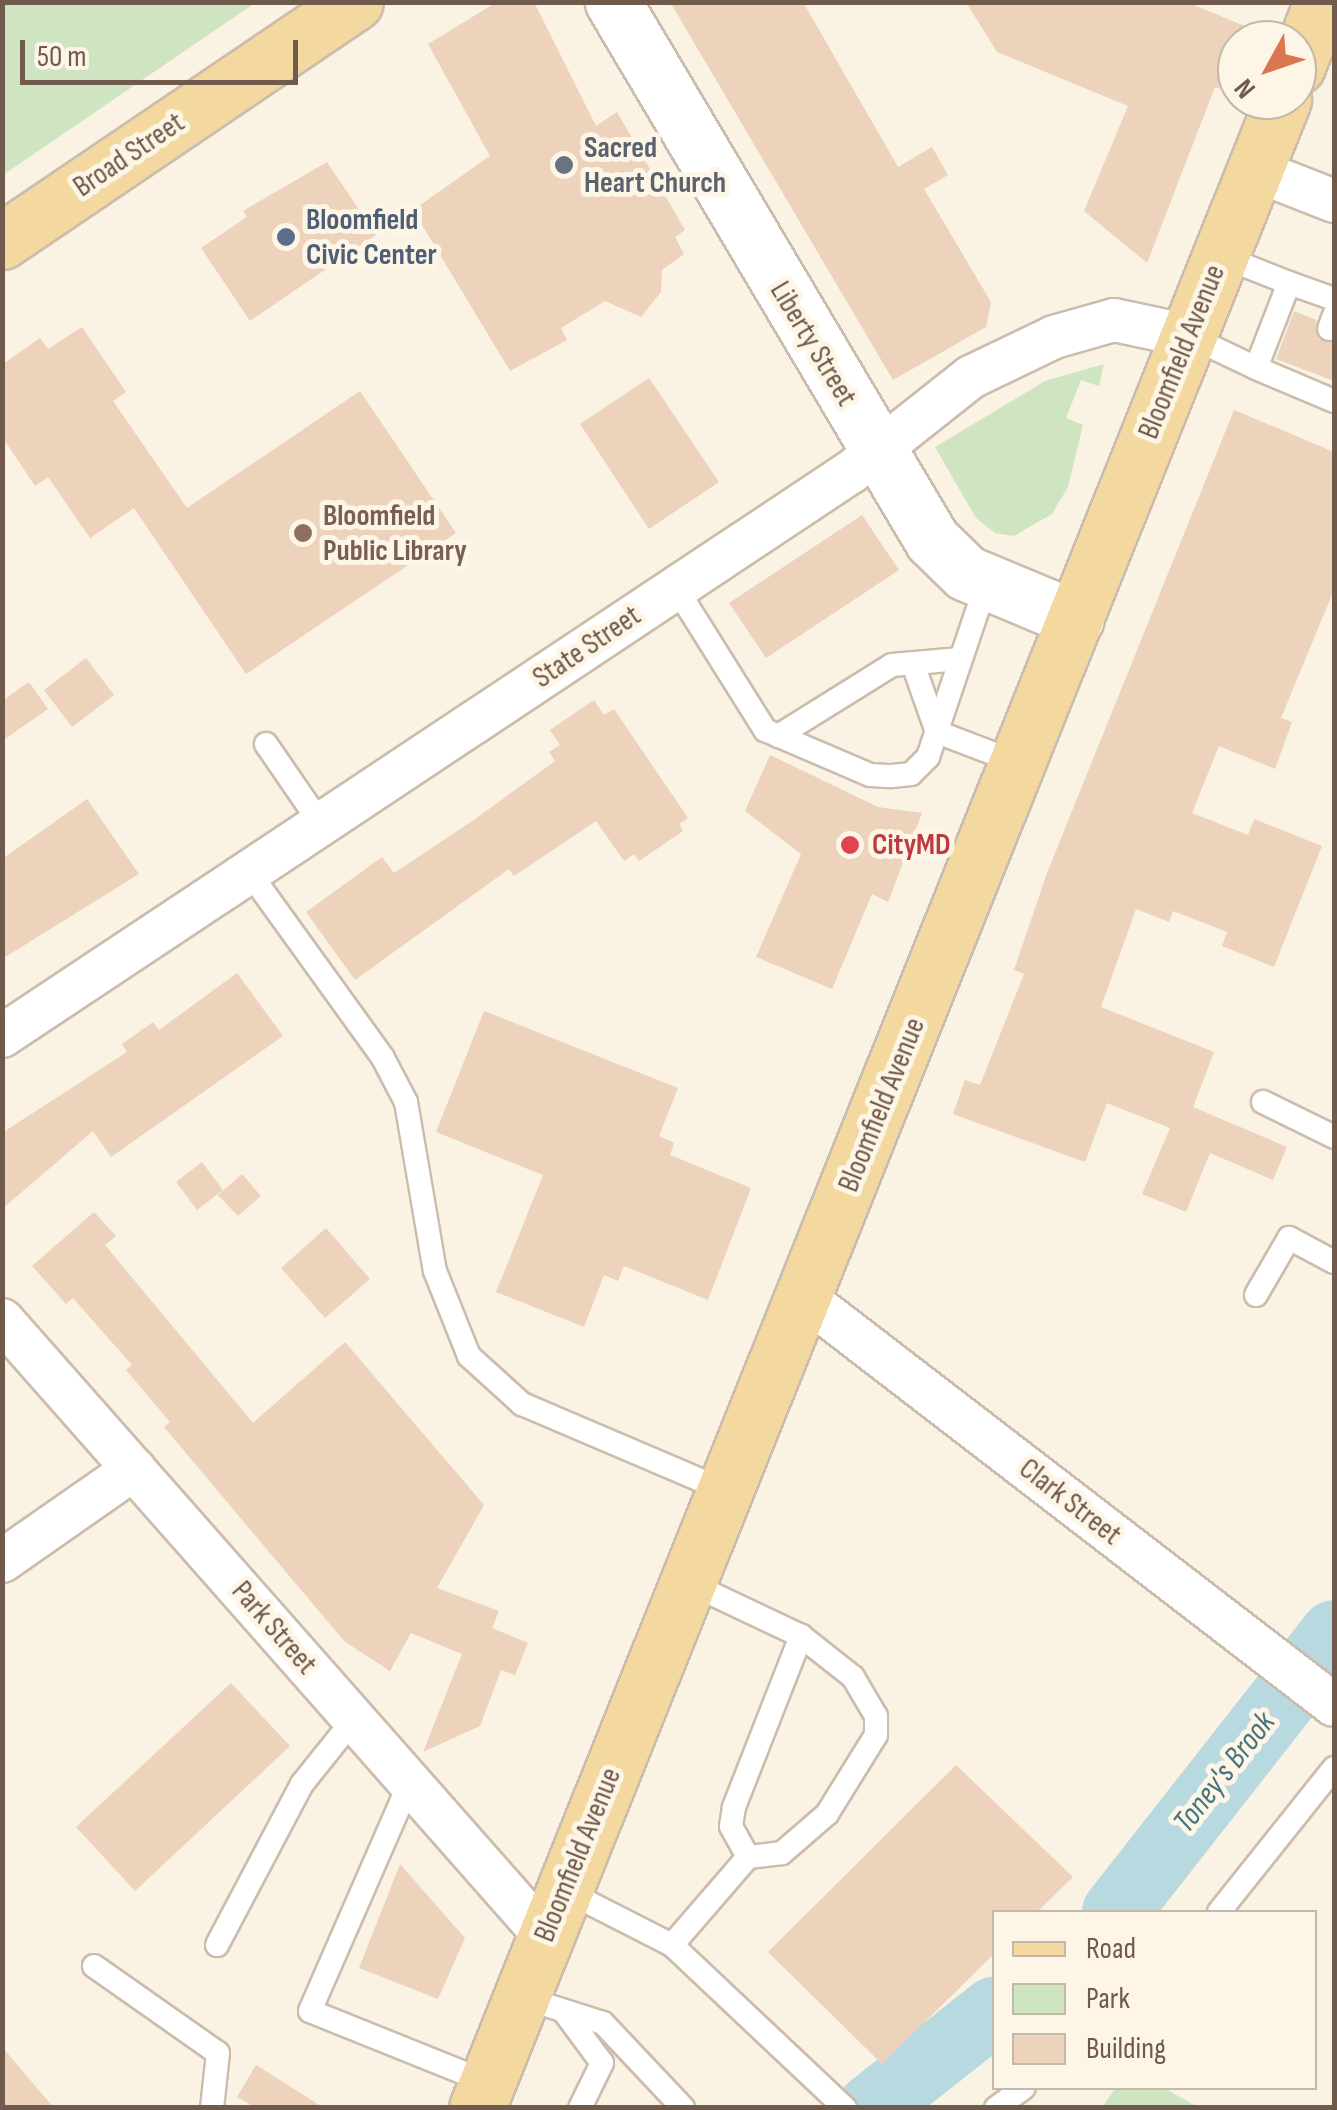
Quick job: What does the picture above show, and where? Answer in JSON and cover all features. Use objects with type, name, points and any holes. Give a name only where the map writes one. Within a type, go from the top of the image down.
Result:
[{"type":"main road","name":"Broad Street","points":[[2,241],[354,2]]},
{"type":"main road","name":"Bloomfield Avenue","points":[[482,2095],[543,2005],[554,1913],[805,1298],[1276,120]]},
{"type":"street","name":"Liberty Street","points":[[613,2],[878,454],[942,554],[987,582],[1076,619]]},
{"type":"street","points":[[1255,170],[1334,201]]},
{"type":"street","name":"State Street","points":[[2,1036],[878,454],[971,377],[1054,337],[1135,319],[1188,336]]},
{"type":"street","name":"Clark Street","points":[[805,1298],[1328,1700]]},
{"type":"street","name":"Park Street","points":[[2,1320],[410,1782],[554,1913]]},
{"type":"street","points":[[2,1561],[134,1469]]},
{"type":"lane","points":[[1221,256],[1334,299]]},
{"type":"lane","points":[[1256,368],[1289,283]]},
{"type":"lane","points":[[1188,336],[1256,368],[1307,381],[1334,401]]},
{"type":"lane","points":[[676,588],[743,706],[778,736],[870,776],[892,776],[921,766],[937,732],[987,582]]},
{"type":"lane","points":[[778,736],[822,714],[892,664],[960,659]]},
{"type":"lane","points":[[912,664],[937,732],[1018,762]]},
{"type":"lane","points":[[266,744],[322,824]]},
{"type":"lane","points":[[249,872],[383,1058],[406,1102],[435,1272],[468,1356],[522,1404],[726,1491]]},
{"type":"lane","points":[[1263,1102],[1334,1137]]},
{"type":"lane","points":[[1256,1295],[1289,1238],[1334,1262]]},
{"type":"lane","points":[[672,1945],[748,1857],[799,1843],[827,1814],[876,1734],[870,1698],[801,1636],[689,1583]]},
{"type":"lane","points":[[748,1857],[731,1826],[734,1807],[801,1636]]},
{"type":"lane","points":[[216,1945],[302,1784],[354,1718]]},
{"type":"lane","points":[[1221,1910],[1334,1768]]},
{"type":"lane","points":[[410,1782],[310,2011],[482,2095]]},
{"type":"lane","points":[[554,1913],[672,1945],[838,2101]]},
{"type":"lane","points":[[94,1966],[218,2053],[212,2108]]},
{"type":"lane","points":[[543,2005],[602,2063],[580,2108]]},
{"type":"lane","points":[[543,2005],[578,2010],[602,2023],[684,2108]]},
{"type":"lane","points":[[996,2108],[1021,2090]]},
{"type":"green space","points":[[3,2],[255,2],[255,3],[3,175]]},
{"type":"green space","points":[[1104,364],[1099,386],[1081,380],[1066,418],[1083,425],[1068,487],[1052,514],[1014,536],[995,533],[976,518],[935,447],[1045,381]]},
{"type":"green space","points":[[1115,2090],[1168,2090],[1198,2107],[1102,2107]]},
{"type":"building","points":[[497,2],[534,2],[596,126],[617,112],[685,230],[675,237],[684,254],[662,270],[661,292],[641,317],[605,301],[561,328],[567,340],[510,371],[413,210],[490,156],[428,44]]},
{"type":"building","points":[[670,2],[803,2],[898,167],[932,147],[948,175],[924,189],[991,302],[986,327],[893,380]]},
{"type":"building","points":[[966,2],[1187,2],[1230,20],[1217,20],[1217,88],[1147,263],[1084,211],[1128,106],[997,52]]},
{"type":"building","points":[[327,162],[376,235],[250,321],[201,248],[247,217],[243,211]]},
{"type":"building","points":[[1294,311],[1316,320],[1318,339],[1334,343],[1334,381],[1276,359]]},
{"type":"building","name":"Bloomfield Public Library","points":[[82,327],[126,392],[113,401],[187,508],[360,391],[456,533],[246,674],[134,508],[90,538],[48,477],[35,486],[3,438],[3,364],[40,338],[48,349]]},
{"type":"building","points":[[649,378],[719,482],[649,529],[580,424]]},
{"type":"building","points":[[1234,410],[1334,452],[1334,590],[1281,718],[1292,722],[1275,769],[1219,746],[1192,813],[1248,835],[1254,819],[1322,846],[1274,967],[1222,946],[1227,932],[1173,911],[1169,922],[1136,909],[1101,1007],[1214,1052],[1193,1107],[1287,1147],[1273,1180],[1210,1153],[1186,1212],[1142,1194],[1170,1128],[1107,1103],[1085,1162],[953,1114],[965,1080],[980,1085],[1024,974],[1014,970],[1047,873]]},
{"type":"building","points":[[862,515],[899,570],[766,658],[729,603]]},
{"type":"building","points":[[86,658],[114,695],[72,727],[44,690]]},
{"type":"building","points":[[29,682],[48,709],[2,741],[2,701]]},
{"type":"building","points":[[594,700],[604,715],[614,709],[688,818],[679,824],[683,831],[639,861],[634,854],[624,861],[596,821],[514,876],[509,869],[355,980],[306,912],[382,857],[394,873],[555,761],[549,752],[560,745],[550,730]]},
{"type":"building","points":[[770,755],[878,807],[922,813],[888,902],[872,894],[832,989],[756,957],[801,854],[745,811]]},
{"type":"building","points":[[87,799],[139,874],[2,959],[2,859]]},
{"type":"building","points":[[237,973],[283,1036],[111,1157],[93,1131],[2,1209],[2,1133],[127,1052],[122,1044],[153,1022],[159,1030]]},
{"type":"building","points":[[484,1011],[678,1088],[659,1136],[674,1143],[670,1155],[751,1188],[708,1300],[624,1266],[618,1281],[604,1275],[584,1327],[496,1292],[543,1175],[436,1132]]},
{"type":"building","points":[[202,1162],[223,1190],[197,1210],[176,1182]]},
{"type":"building","points":[[242,1174],[261,1196],[238,1216],[218,1195]]},
{"type":"building","points":[[94,1212],[116,1236],[105,1245],[253,1423],[345,1342],[484,1505],[437,1588],[499,1611],[492,1628],[528,1643],[515,1675],[501,1670],[480,1726],[423,1752],[462,1654],[411,1633],[390,1671],[344,1641],[164,1427],[170,1422],[126,1370],[132,1365],[73,1298],[66,1304],[32,1266]]},
{"type":"building","points":[[326,1228],[370,1279],[325,1318],[281,1268]]},
{"type":"building","points":[[231,1683],[290,1746],[135,1891],[76,1827]]},
{"type":"building","points":[[956,1765],[1073,1877],[1039,1910],[992,1910],[992,1956],[882,2064],[768,1952]]},
{"type":"building","points":[[400,1864],[465,1938],[438,1999],[359,1968]]},
{"type":"building","points":[[2,2047],[54,2108],[2,2108]]},
{"type":"building","points":[[256,2065],[324,2108],[256,2108],[237,2097]]},
{"type":"waterway","name":"Toney's Brook","points":[[1118,1910],[1334,1634]]},
{"type":"waterway","name":"Toney's Brook","points":[[871,2108],[992,2013]]},
{"type":"place","name":"Sacred Heart Church","points":[[564,165]]},
{"type":"place","name":"Bloomfield Civic Center","points":[[286,237]]},
{"type":"place","name":"Bloomfield Public Library","points":[[303,533]]},
{"type":"place","name":"CityMD","points":[[850,845]]}]
